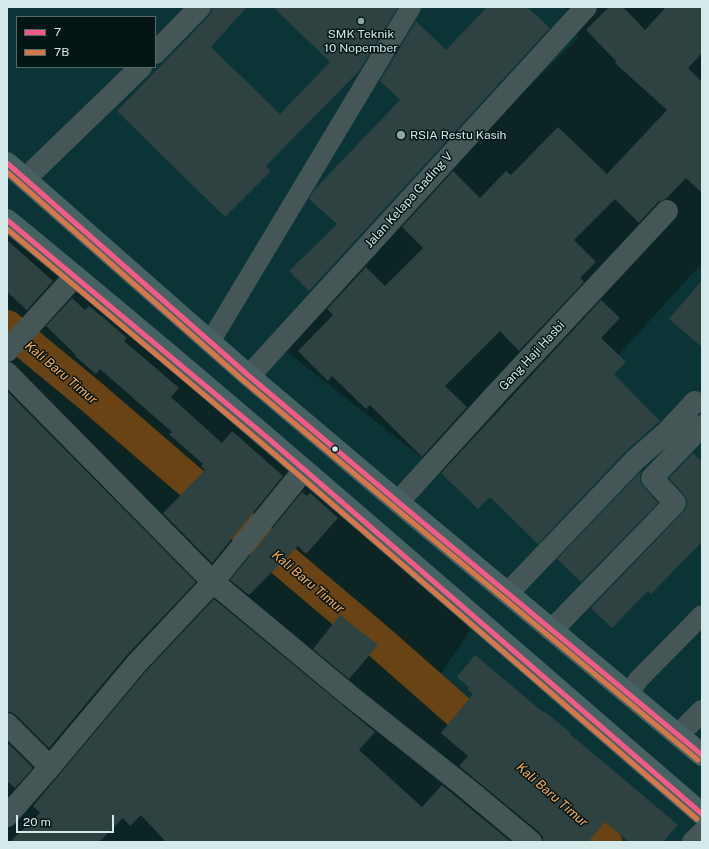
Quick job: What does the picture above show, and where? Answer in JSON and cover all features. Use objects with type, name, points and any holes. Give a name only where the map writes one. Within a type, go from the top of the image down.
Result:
[{"type":"highway","points":[[7,163],[249,376],[702,755]]},
{"type":"highway","points":[[7,220],[76,276],[304,470],[702,814]]},
{"type":"street","points":[[156,52],[200,7]]},
{"type":"street","name":"Jalan Kelapa Gading V","points":[[249,376],[586,7]]},
{"type":"street","points":[[25,179],[140,68]]},
{"type":"street","name":"Gang Haji Hasbi","points":[[398,502],[667,211]]},
{"type":"street","points":[[7,351],[76,276]]},
{"type":"street","points":[[7,373],[213,582],[348,695],[465,787],[531,842]]},
{"type":"street","points":[[508,593],[635,460],[667,432],[695,402]]},
{"type":"street","points":[[552,630],[675,503],[652,478],[702,426]]},
{"type":"street","points":[[7,816],[138,664],[213,582],[239,548],[259,526],[304,470]]},
{"type":"street","points":[[678,735],[702,711]]},
{"type":"street","points":[[7,724],[50,767]]},
{"type":"street","points":[[694,842],[702,832]]},
{"type":"lane","points":[[210,342],[411,7]]},
{"type":"lane","points":[[629,694],[638,680],[702,615]]},
{"type":"shaded area","points":[[7,7],[564,7],[572,14],[564,23],[579,37],[320,294],[276,343],[482,505],[702,263],[702,842],[601,842],[423,700],[478,619],[7,228]]},
{"type":"building","points":[[212,7],[247,7],[211,47],[280,114],[330,62],[273,7],[398,7],[359,71],[266,166],[271,171],[225,217],[117,111],[209,16]]},
{"type":"building","points":[[487,7],[527,7],[550,28],[309,291],[289,271],[337,224],[309,199],[315,189],[400,100],[380,81],[416,21],[446,50]]},
{"type":"building","points":[[609,7],[623,7],[645,30],[666,7],[702,7],[702,53],[688,68],[702,82],[702,193],[686,178],[666,199],[658,202],[639,223],[615,199],[574,240],[596,262],[580,278],[584,282],[519,351],[500,331],[445,386],[467,407],[422,457],[370,405],[366,409],[332,376],[328,381],[298,351],[333,315],[327,309],[366,267],[385,286],[423,248],[402,227],[453,171],[480,198],[506,171],[511,175],[558,127],[607,174],[667,110],[615,63],[616,61],[586,30]]},
{"type":"building","points":[[7,240],[53,281],[27,310],[7,292]]},
{"type":"building","points":[[702,280],[702,347],[669,319]]},
{"type":"building","points":[[72,298],[85,310],[89,306],[106,320],[127,338],[124,341],[179,388],[171,397],[222,443],[232,431],[283,476],[212,563],[163,513],[205,470],[201,466],[203,464],[169,434],[172,432],[100,369],[96,374],[75,356],[76,355],[46,326]]},
{"type":"building","points":[[601,300],[620,318],[601,338],[626,362],[614,374],[660,421],[626,451],[538,544],[490,497],[478,509],[441,473]]},
{"type":"building","points":[[7,391],[196,582],[127,655],[49,748],[16,715],[11,712],[7,712]]},
{"type":"building","points":[[693,453],[702,462],[702,542],[651,594],[648,591],[612,628],[591,608],[684,511],[687,506],[687,500],[669,478]]},
{"type":"building","points":[[642,470],[640,481],[658,503],[581,582],[557,559]]},
{"type":"building","points":[[302,492],[307,496],[310,493],[338,518],[306,554],[298,546],[249,595],[230,580]]},
{"type":"building","points":[[214,599],[375,732],[359,750],[422,807],[442,785],[511,842],[166,842],[141,815],[130,826],[123,818],[99,842],[10,842],[40,813],[33,806],[146,671]]},
{"type":"building","points":[[340,615],[378,645],[349,679],[313,649]]},
{"type":"building","points":[[475,655],[544,713],[545,712],[571,733],[570,734],[678,825],[663,842],[629,842],[605,822],[588,842],[543,842],[543,837],[539,832],[459,766],[468,756],[441,733],[473,694],[457,677]]},
{"type":"building","points":[[9,744],[33,768],[15,788],[7,781],[7,746]]},
{"type":"waterway","name":"Kali Baru Timur","points":[[7,327],[92,397],[376,639],[493,742]]},
{"type":"waterway","name":"Kali Baru Timur","points":[[561,803],[605,842]]},
{"type":"transit line","name":"7","points":[[7,163],[249,376],[702,755]]},
{"type":"transit line","name":"7B","points":[[7,172],[244,381],[698,760]]},
{"type":"transit line","name":"7","points":[[7,220],[270,440],[702,814]]},
{"type":"transit line","name":"7B","points":[[7,229],[265,446],[697,819]]},
{"type":"place","name":"SMK Teknik 10 Nopember","points":[[361,21]]},
{"type":"place","name":"RSIA Restu Kasih","points":[[401,135]]}]
